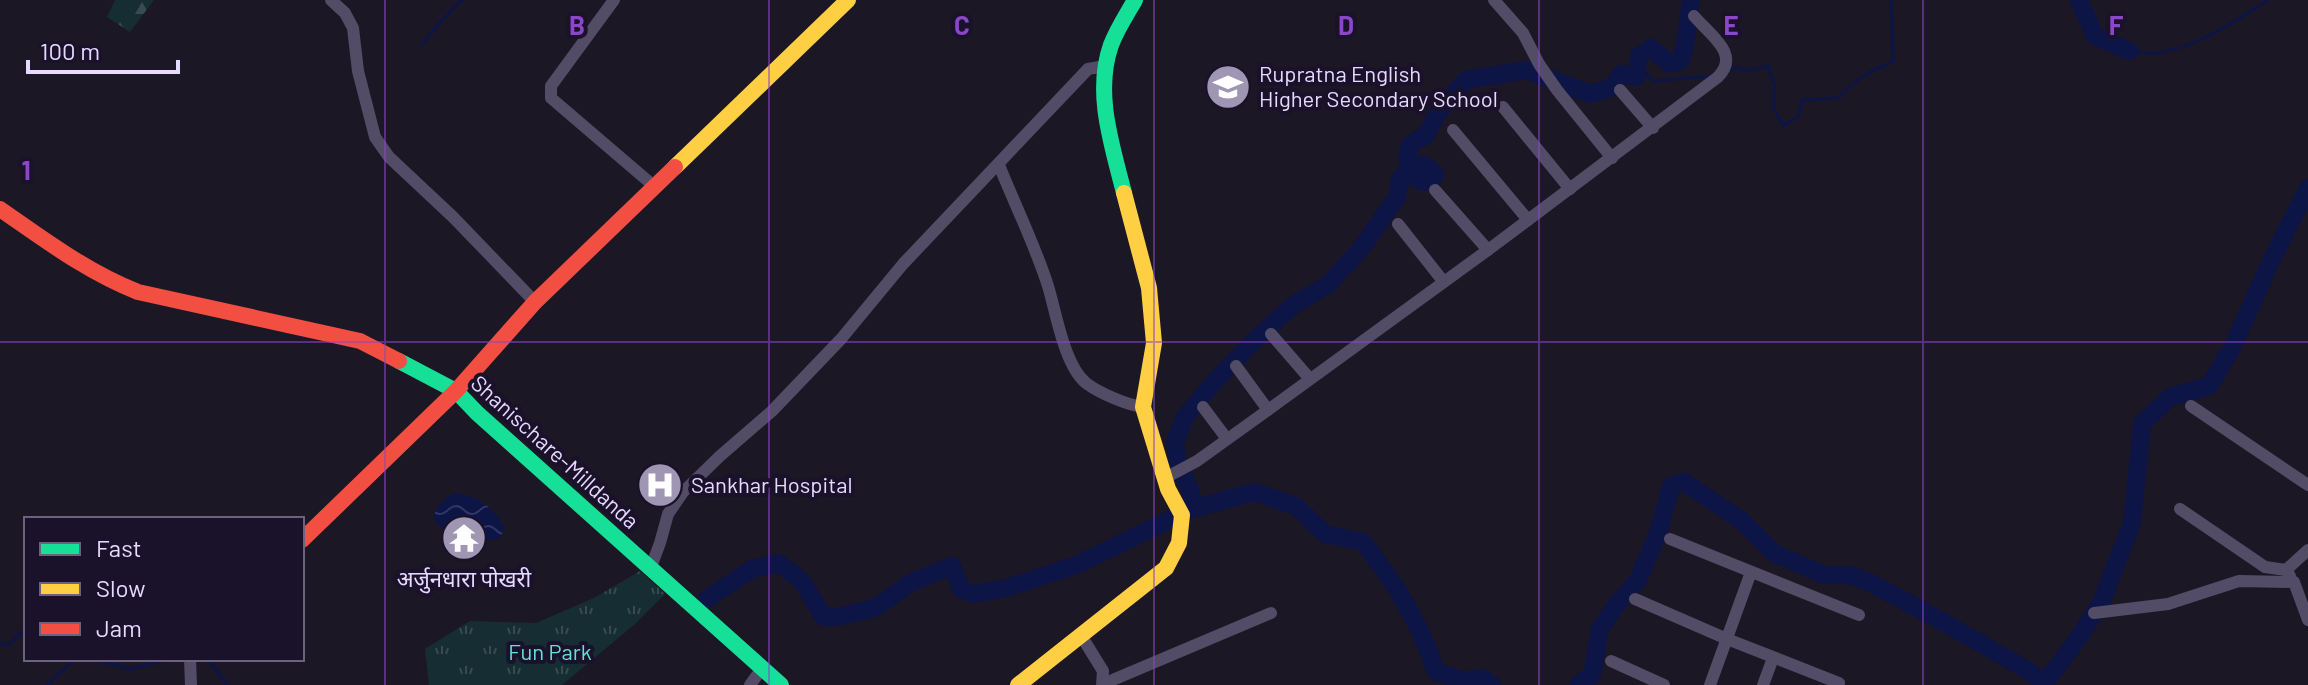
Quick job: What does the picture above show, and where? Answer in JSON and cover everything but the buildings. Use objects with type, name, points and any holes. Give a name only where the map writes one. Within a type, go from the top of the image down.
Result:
[{"type":"street","points":[[331,0],[345,13],[353,28],[358,71],[375,137],[389,157],[453,217],[535,302]]},
{"type":"street","points":[[614,0],[551,86],[551,98],[655,187]]},
{"type":"street","points":[[1018,685],[1166,568],[1179,543],[1182,515],[1177,472],[1149,432],[1143,407],[1154,343],[1149,288],[1104,105],[1105,66],[1112,42],[1135,0]]},
{"type":"street","points":[[1494,0],[1523,33],[1557,90],[1612,158]]},
{"type":"street","points":[[304,538],[456,391],[535,302],[846,1]]},
{"type":"street","points":[[1177,472],[1268,410],[1488,250],[1653,128],[1725,70],[1728,62],[1726,52],[1694,16]]},
{"type":"street","points":[[651,567],[668,514],[683,492],[772,411],[841,339],[903,264],[1088,69],[1105,66]]},
{"type":"street","points":[[1620,90],[1653,128]]},
{"type":"street","points":[[1503,107],[1570,189]]},
{"type":"street","points":[[1453,130],[1528,220]]},
{"type":"street","points":[[999,165],[1047,284],[1063,341],[1077,372],[1086,383],[1131,405],[1143,407]]},
{"type":"street","points":[[1435,190],[1488,250]]},
{"type":"street","name":"Shanischare-Milldanda","points":[[0,209],[85,267],[138,292],[360,341],[456,391],[781,685]]},
{"type":"street","points":[[1398,224],[1443,281]]},
{"type":"street","points":[[1271,334],[1310,379]]},
{"type":"street","points":[[1236,366],[1268,410]]},
{"type":"street","points":[[2191,406],[2308,485]]},
{"type":"street","points":[[1203,407],[1227,439]]},
{"type":"street","points":[[2180,509],[2265,567],[2286,570],[2294,582],[2308,620]]},
{"type":"street","points":[[1670,539],[1859,615]]},
{"type":"street","points":[[2286,570],[2308,550]]},
{"type":"street","points":[[1710,685],[1751,572]]},
{"type":"street","points":[[2094,613],[2168,604],[2239,581],[2294,582]]},
{"type":"street","points":[[1635,599],[1839,683]]},
{"type":"street","points":[[1082,637],[1099,662],[1103,684],[1271,613]]},
{"type":"street","points":[[1763,685],[1773,658]]},
{"type":"street","points":[[190,661],[191,685]]},
{"type":"street","points":[[1611,661],[1664,685]]},
{"type":"street","points":[[750,685],[763,667]]},
{"type":"green space","points":[[115,0],[154,0],[130,32],[107,17]]},
{"type":"green space","name":"Fun Park","points":[[640,571],[665,594],[635,624],[562,685],[429,685],[425,649],[470,621],[536,623],[594,598]]},
{"type":"water","points":[[455,493],[471,496],[496,514],[505,528],[500,538],[486,539],[468,523],[451,529],[436,523],[434,518],[438,506]]},
{"type":"waterway","points":[[422,45],[462,0]]},
{"type":"waterway","points":[[1192,509],[1191,491],[1178,463],[1175,442],[1185,417],[1259,336],[1295,304],[1329,284],[1363,246],[1397,197],[1400,179],[1405,173],[1424,182],[1432,180],[1435,175],[1431,169],[1414,165],[1407,158],[1410,145],[1426,135],[1438,113],[1466,80],[1527,70],[1590,94],[1613,87],[1621,74],[1636,77],[1639,56],[1651,48],[1670,64],[1680,61],[1691,0]]},
{"type":"waterway","points":[[1729,70],[1736,67],[1747,71],[1768,66],[1775,87],[1773,107],[1783,126],[1799,116],[1802,100],[1838,98],[1863,76],[1893,62],[1891,0]]},
{"type":"waterway","points":[[2079,0],[2095,36],[2129,51]]},
{"type":"waterway","points":[[2129,51],[2154,53],[2184,46],[2214,33],[2268,0]]},
{"type":"waterway","points":[[1638,66],[1653,81],[1710,76]]},
{"type":"waterway","points":[[1578,685],[1592,675],[1600,629],[1638,580],[1658,534],[1671,486],[1684,482],[1742,521],[1774,553],[1824,575],[1850,575],[1871,583],[2045,683],[2102,601],[2132,523],[2142,424],[2170,397],[2209,386],[2231,350],[2308,188]]},
{"type":"waterway","points":[[707,599],[752,569],[779,563],[801,580],[824,617],[875,608],[912,582],[952,566],[962,590],[974,594],[1006,588],[1074,566],[1192,509],[1254,492],[1296,506],[1325,534],[1363,542],[1406,604],[1436,672],[1465,681],[1483,678],[1492,685]]},
{"type":"waterway","points":[[0,643],[9,645],[20,633],[24,633]]},
{"type":"waterway","points":[[47,685],[73,661]]},
{"type":"waterway","points":[[98,661],[130,669],[164,661]]},
{"type":"waterway","points":[[209,661],[227,685]]},
{"type":"traffic: fast","points":[[1124,193],[1110,138],[1104,82],[1111,45],[1135,0]]},
{"type":"traffic: fast","points":[[399,361],[456,391],[781,685]]},
{"type":"traffic: slow","points":[[675,167],[848,0]]},
{"type":"traffic: slow","points":[[1018,685],[1166,568],[1179,543],[1182,515],[1168,489],[1143,407],[1154,343],[1149,288],[1124,193]]},
{"type":"traffic: jam","points":[[304,538],[456,391],[535,302],[675,167]]},
{"type":"traffic: jam","points":[[0,209],[84,265],[138,292],[360,341],[399,361]]},
{"type":"place","name":"Rupratna English Higher Secondary School","points":[[1228,87]]},
{"type":"place","name":"Sankhar Hospital","points":[[660,485]]},
{"type":"place","name":"अर्जुनधारा पोखरी","points":[[464,538]]}]
